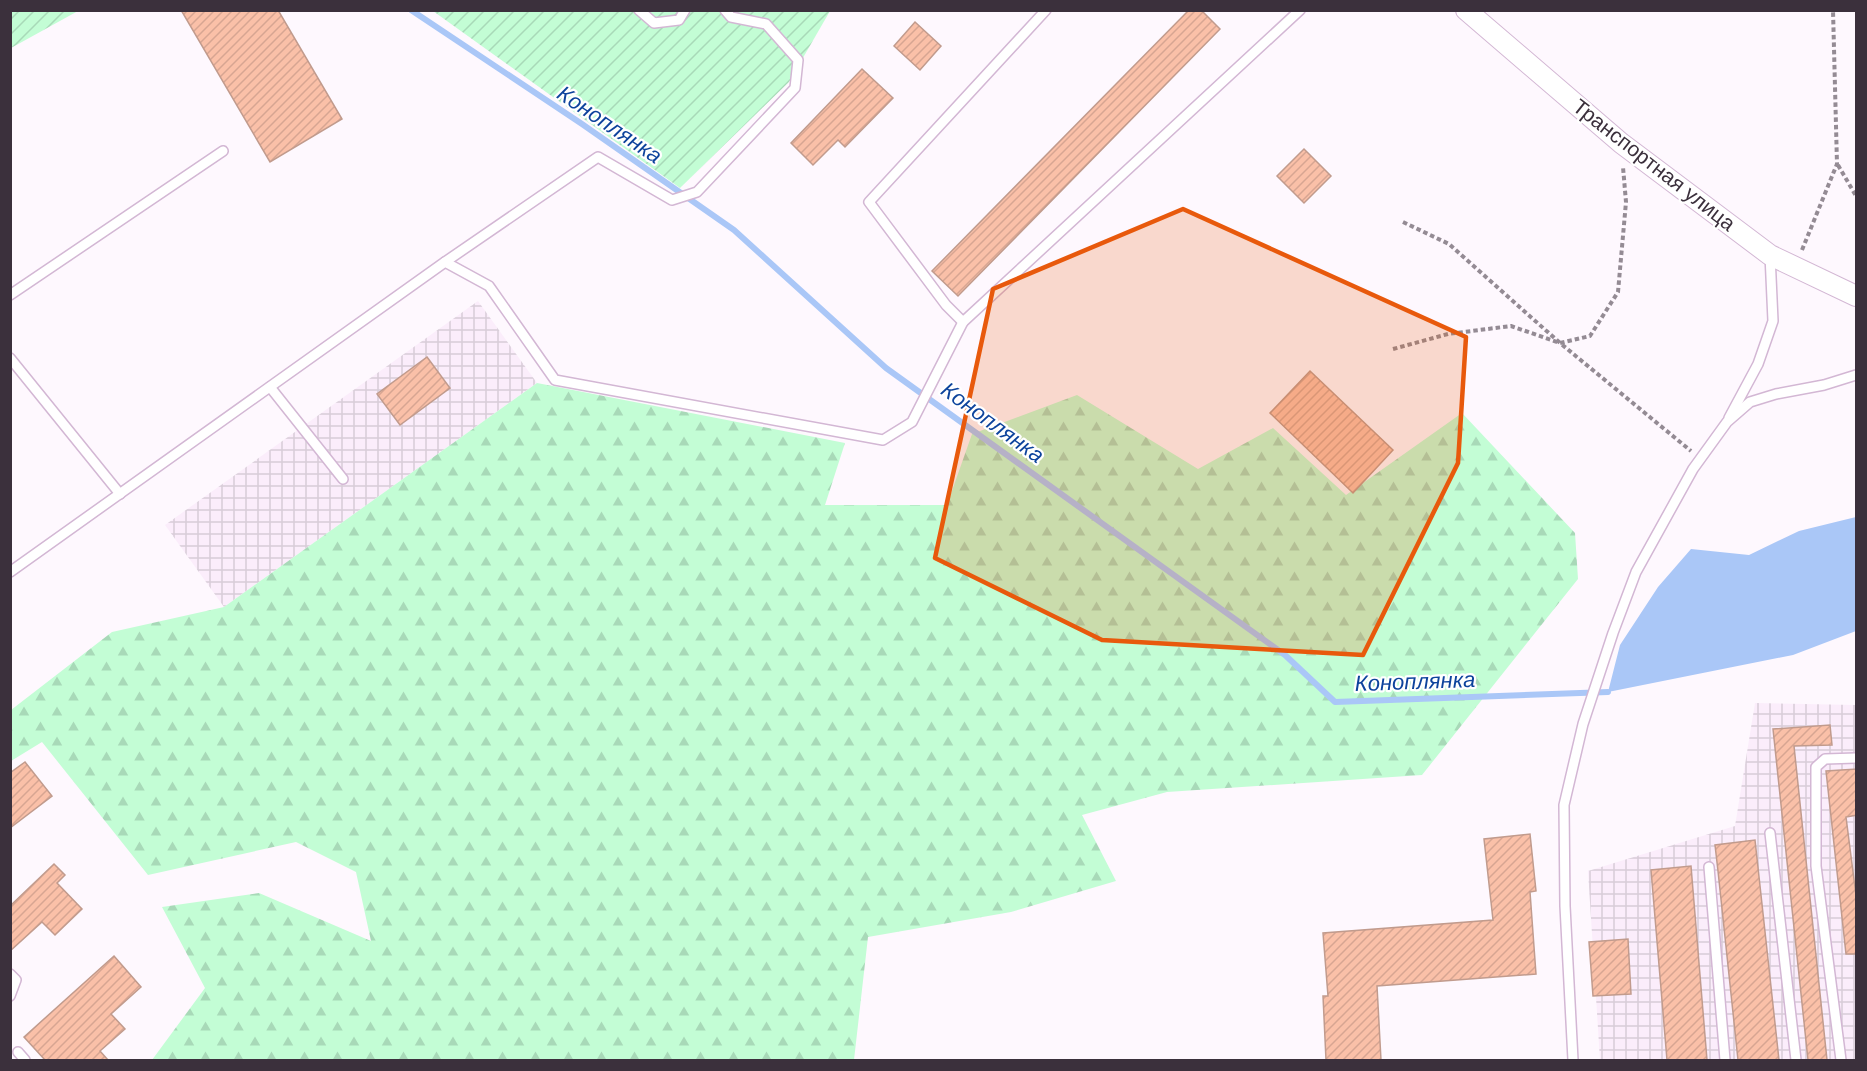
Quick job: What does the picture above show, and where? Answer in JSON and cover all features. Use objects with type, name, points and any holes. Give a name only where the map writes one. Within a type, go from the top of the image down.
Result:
[{"type":"street","name":"Транспортная улица","points":[[1466,10],[1621,143],[1770,255],[1857,296]]},
{"type":"lane","points":[[639,10],[654,23],[679,20],[685,10]]},
{"type":"lane","points":[[10,572],[445,262],[598,157],[672,200],[697,192],[795,88],[798,60],[766,24],[731,17],[725,10]]},
{"type":"lane","points":[[963,322],[946,305],[868,202],[1046,10]]},
{"type":"lane","points":[[445,262],[489,286],[555,380],[883,440],[912,422],[963,322],[1300,10]]},
{"type":"lane","points":[[10,295],[223,151]]},
{"type":"lane","points":[[1573,1060],[1565,906],[1564,805],[1583,724],[1636,572],[1700,459],[1727,422],[1758,364],[1773,321],[1770,255]]},
{"type":"lane","points":[[10,358],[120,494]]},
{"type":"lane","points":[[1727,422],[1750,402],[1857,375]]},
{"type":"lane","points":[[270,387],[343,479]]},
{"type":"lane","points":[[1841,1060],[1816,867],[1816,767],[1825,759],[1857,758]]},
{"type":"lane","points":[[1770,833],[1796,1060]]},
{"type":"lane","points":[[1709,867],[1725,1060]]},
{"type":"lane","points":[[10,974],[16,980],[10,996]]},
{"type":"lane","points":[[18,1052],[25,1060]]},
{"type":"path","points":[[1795,268],[1837,164],[1833,10]]},
{"type":"path","points":[[1394,349],[1448,334],[1511,326],[1560,343],[1590,336],[1618,292],[1626,202],[1621,143]]},
{"type":"path","points":[[1837,164],[1857,196]]},
{"type":"path","points":[[1403,222],[1449,244],[1560,343],[1700,459]]},
{"type":"highlighted area","points":[[1183,209],[1466,337],[1458,463],[1363,655],[1102,640],[935,558],[993,289]]},
{"type":"shaded area","points":[[478,301],[537,383],[224,607],[165,525]]},
{"type":"shaded area","points":[[1755,703],[1856,705],[1856,1060],[1600,1060],[1588,871],[1735,826]]},
{"type":"green space","points":[[11,10],[78,10],[78,11],[11,48]]},
{"type":"green space","points":[[433,11],[830,11],[789,82],[680,188]]},
{"type":"green space","points":[[537,383],[845,443],[825,505],[947,505],[972,434],[1077,395],[1198,469],[1273,428],[1346,495],[1462,413],[1575,533],[1578,579],[1422,775],[1167,792],[1082,815],[1116,881],[1011,912],[868,937],[854,1060],[152,1060],[205,988],[162,907],[259,893],[371,941],[356,872],[296,842],[148,875],[42,742],[11,761],[11,710],[112,632],[224,607]]},
{"type":"water","points":[[1856,517],[1856,631],[1793,655],[1608,692],[1620,645],[1658,587],[1691,549],[1749,555],[1799,531]]},
{"type":"building","points":[[181,10],[278,10],[342,119],[270,162]]},
{"type":"building","points":[[1189,10],[1201,10],[1220,29],[958,296],[932,271]]},
{"type":"building","points":[[915,22],[941,46],[920,70],[894,46]]},
{"type":"building","points":[[862,69],[893,98],[845,147],[838,140],[813,165],[791,143]]},
{"type":"building","points":[[1304,149],[1331,176],[1304,203],[1277,176]]},
{"type":"building","points":[[427,357],[450,388],[400,425],[377,394]]},
{"type":"building","points":[[1310,371],[1393,450],[1353,493],[1270,413]]},
{"type":"building","points":[[1830,725],[1832,745],[1794,746],[1827,1060],[1808,1060],[1773,729]]},
{"type":"building","points":[[25,762],[52,796],[10,828],[10,773]]},
{"type":"building","points":[[1857,769],[1857,815],[1846,817],[1857,903],[1857,954],[1846,954],[1826,771]]},
{"type":"building","points":[[1530,834],[1536,891],[1530,892],[1536,974],[1377,986],[1381,1060],[1326,1060],[1323,996],[1328,996],[1323,933],[1493,920],[1484,839]]},
{"type":"building","points":[[1755,840],[1779,1060],[1738,1060],[1715,845]]},
{"type":"building","points":[[54,864],[65,875],[57,883],[82,909],[55,935],[42,922],[10,951],[10,906]]},
{"type":"building","points":[[1691,866],[1707,1060],[1667,1060],[1651,870]]},
{"type":"building","points":[[1628,939],[1631,994],[1593,996],[1589,942]]},
{"type":"building","points":[[114,956],[141,987],[111,1014],[125,1029],[100,1051],[108,1060],[45,1060],[24,1037]]},
{"type":"waterway","name":"Коноплянка","points":[[411,10],[582,124],[734,230],[886,368],[1285,655],[1335,702],[1608,692]]}]
